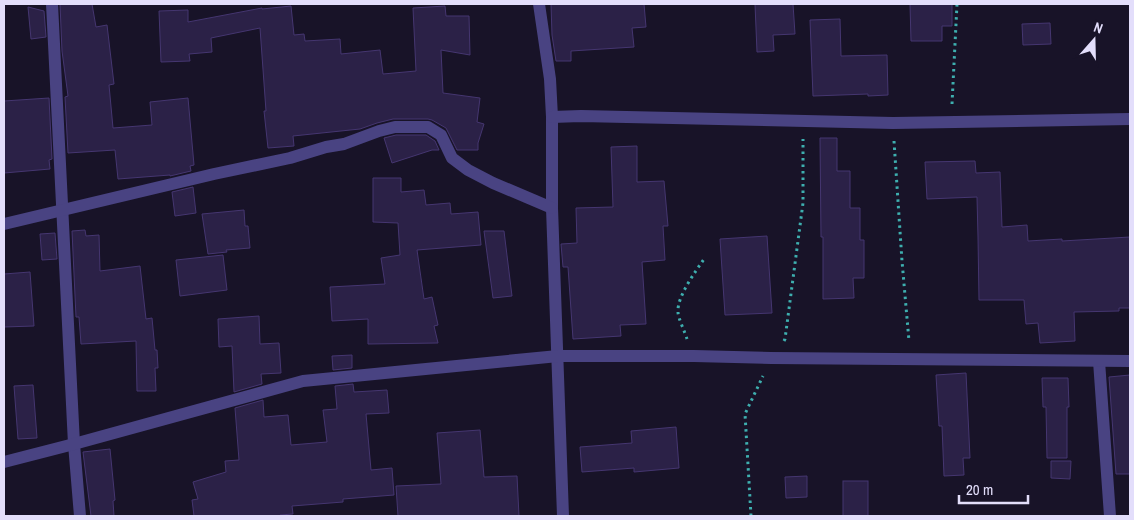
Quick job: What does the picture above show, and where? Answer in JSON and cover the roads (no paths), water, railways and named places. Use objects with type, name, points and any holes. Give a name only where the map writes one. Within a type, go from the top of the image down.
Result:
[{"type":"street","points":[[52,4],[61,210],[74,444],[80,516]]},
{"type":"street","points":[[539,4],[550,79],[552,117],[552,208],[563,516]]},
{"type":"street","points":[[552,117],[581,116],[893,123],[1130,119]]},
{"type":"street","points":[[4,224],[290,158],[326,146],[344,144],[378,131],[395,127],[428,128],[441,134],[452,158],[468,170],[492,183],[552,208]]},
{"type":"street","points":[[4,462],[304,381],[558,356],[1130,361]]},
{"type":"street","points":[[1099,361],[1110,516]]}]
